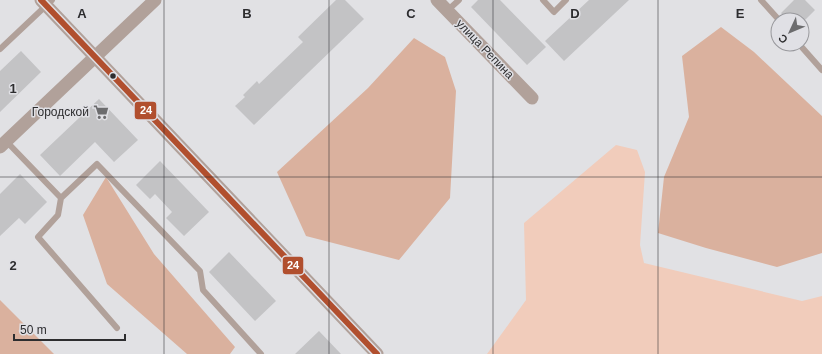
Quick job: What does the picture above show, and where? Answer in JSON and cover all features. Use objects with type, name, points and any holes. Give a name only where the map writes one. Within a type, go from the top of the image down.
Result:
[{"type":"street","points":[[3,144],[155,0]]},
{"type":"street","name":"улица Репина","points":[[437,0],[532,98]]},
{"type":"street","points":[[46,2],[95,57],[377,354]]},
{"type":"lane","points":[[448,10],[459,0]]},
{"type":"lane","points":[[543,0],[554,12],[566,0]]},
{"type":"lane","points":[[761,0],[771,12]]},
{"type":"lane","points":[[0,49],[46,2]]},
{"type":"lane","points":[[807,52],[822,70]]},
{"type":"lane","points":[[3,144],[60,198]]},
{"type":"lane","points":[[117,328],[38,237],[58,215],[60,198],[97,164],[200,271],[203,290],[261,354]]},
{"type":"shaded area","points":[[721,27],[754,52],[822,116],[822,253],[777,267],[706,248],[658,233],[664,177],[689,117],[682,56]]},
{"type":"shaded area","points":[[414,38],[445,57],[456,91],[450,198],[399,260],[306,236],[277,172],[368,88]]},
{"type":"shaded area","points":[[616,145],[637,150],[645,172],[640,245],[644,263],[802,301],[822,296],[822,354],[487,354],[526,300],[524,223]]},
{"type":"shaded area","points":[[106,177],[154,254],[235,347],[230,354],[187,354],[107,284],[83,215]]},
{"type":"shaded area","points":[[0,300],[54,354],[0,354]]},
{"type":"building","points":[[336,0],[345,0],[364,19],[254,125],[235,106],[245,97],[243,95],[257,81],[259,84],[303,42],[298,37]]},
{"type":"building","points":[[478,0],[500,0],[546,47],[527,65],[471,7]]},
{"type":"building","points":[[589,0],[629,0],[564,61],[545,41]]},
{"type":"building","points":[[794,0],[805,0],[815,10],[810,15],[810,12],[782,12]]},
{"type":"building","points":[[21,51],[41,72],[0,112],[0,71]]},
{"type":"building","points":[[99,99],[138,140],[114,162],[95,142],[60,176],[40,155]]},
{"type":"building","points":[[160,161],[209,212],[184,236],[166,218],[172,212],[155,194],[150,199],[136,185]]},
{"type":"building","points":[[20,174],[47,202],[25,224],[19,218],[0,236],[0,194]]},
{"type":"building","points":[[229,252],[276,301],[255,321],[209,272]]},
{"type":"building","points":[[319,331],[341,354],[295,354]]},
{"type":"transit line","name":"24","points":[[41,0],[377,354]]},
{"type":"place","name":"Городской","points":[[101,112]]}]
